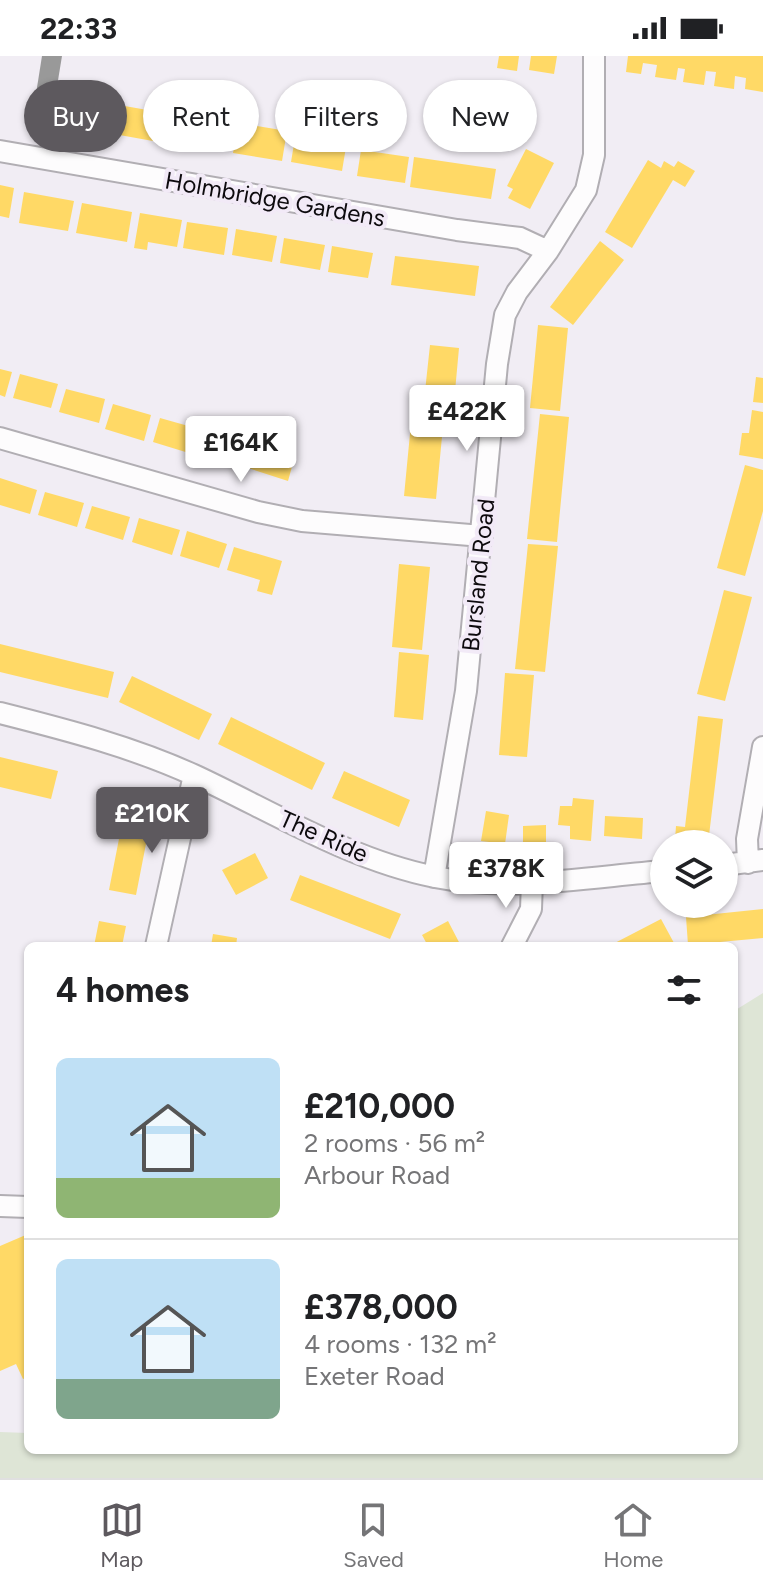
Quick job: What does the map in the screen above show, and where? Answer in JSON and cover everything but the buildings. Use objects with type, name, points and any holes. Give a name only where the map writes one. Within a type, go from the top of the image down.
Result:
[{"type":"street","name":"Bursland Road","points":[[434,877],[466,691],[497,364],[505,315],[517,292],[548,251],[586,190],[594,155],[594,56]]},
{"type":"street","name":"Holmbridge Gardens","points":[[0,151],[442,228],[520,238],[548,251]]},
{"type":"street","points":[[0,438],[244,508],[302,521],[482,536]]},
{"type":"street","name":"The Ride","points":[[0,713],[101,740],[194,775],[327,840],[380,861],[434,877],[503,884],[650,872]]},
{"type":"street","points":[[756,862],[747,839],[763,747]]},
{"type":"street","points":[[157,942],[194,775]]},
{"type":"street","points":[[514,942],[531,909],[532,882]]},
{"type":"street","points":[[0,1206],[24,1207]]},
{"type":"green space","points":[[763,993],[763,1478],[0,1478],[0,1432],[24,1433],[24,1454],[738,1454],[738,1009]]}]
